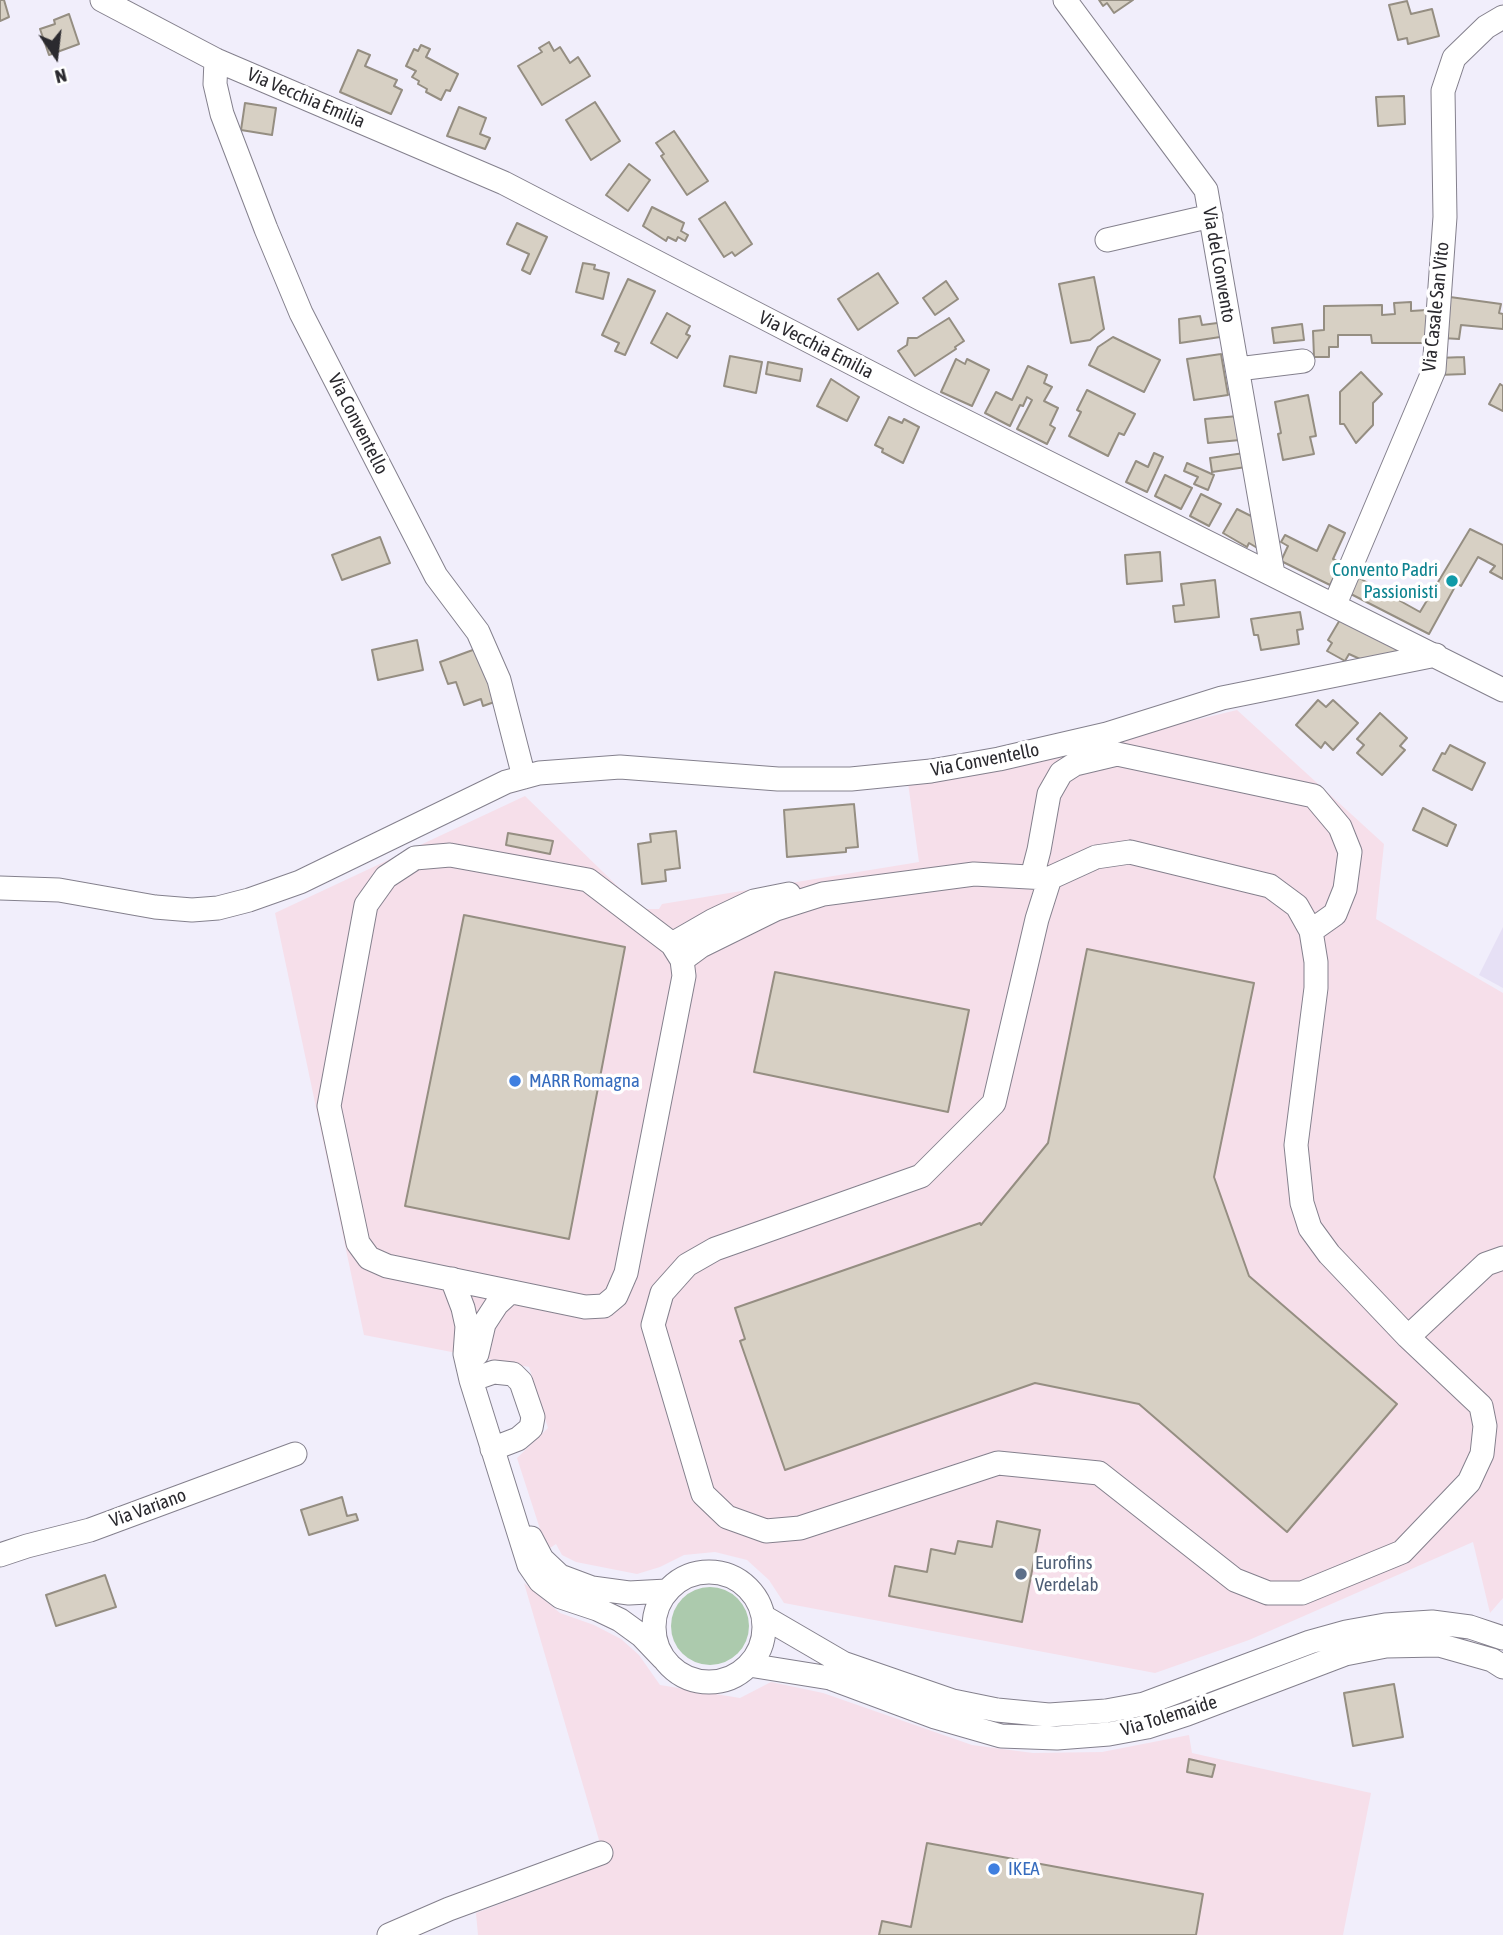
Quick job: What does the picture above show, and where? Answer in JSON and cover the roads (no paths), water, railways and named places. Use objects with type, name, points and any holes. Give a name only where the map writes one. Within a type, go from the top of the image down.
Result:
[{"type":"street","name":"Via Vecchia Emilia","points":[[102,0],[216,60],[504,183],[921,399],[1503,690]]},
{"type":"street","name":"Via del Convento","points":[[1065,0],[1206,190],[1273,574]]},
{"type":"street","name":"Via Casale San Vito","points":[[1335,604],[1434,370],[1445,217],[1443,90],[1454,58],[1486,27],[1503,17]]},
{"type":"street","name":"Via Conventello","points":[[216,60],[215,84],[222,114],[301,313],[436,576],[478,632],[499,680],[524,776]]},
{"type":"street","points":[[1107,240],[1211,216]]},
{"type":"street","points":[[1238,369],[1303,361]]},
{"type":"street","name":"Via Conventello","points":[[0,888],[59,890],[155,907],[192,910],[218,908],[300,882],[506,782],[524,776],[620,767],[790,779],[851,779],[931,771],[999,759],[1107,734],[1222,698],[1436,655]]},
{"type":"street","points":[[677,952],[701,946],[776,909],[823,894],[975,874],[1041,878],[1096,857],[1130,852],[1270,886],[1297,906],[1311,930],[1316,962],[1316,988],[1296,1145],[1302,1203],[1310,1228],[1329,1254],[1408,1337],[1481,1406],[1485,1426],[1482,1454],[1469,1482],[1402,1552],[1301,1593],[1268,1593],[1235,1580],[1099,1473],[998,1463],[800,1528],[766,1531],[727,1517],[703,1494],[653,1325],[663,1293],[687,1265],[715,1249],[921,1176],[994,1103],[1037,919],[1041,878],[1040,850],[1049,794],[1061,773],[1074,764],[1118,754],[1314,796],[1340,827],[1350,852],[1345,889],[1335,914],[1311,930]]},
{"type":"street","points":[[450,855],[588,880],[677,952],[684,976],[626,1273],[615,1296],[604,1306],[585,1307],[452,1279],[387,1266],[369,1258],[358,1243],[329,1107],[366,905],[386,877],[415,858],[450,855]]},
{"type":"street","points":[[1408,1337],[1486,1264],[1503,1258]]},
{"type":"street","points":[[452,1279],[467,1326],[465,1354],[476,1378],[529,1565],[540,1581],[561,1597],[620,1620],[642,1636],[663,1658],[676,1671],[704,1682],[730,1678],[749,1665],[759,1651],[764,1618],[758,1601],[747,1586],[733,1576],[715,1572],[698,1573],[681,1579],[667,1591],[658,1606],[654,1624],[656,1641],[663,1658]]},
{"type":"street","points":[[476,1378],[477,1351],[484,1324],[510,1292]]},
{"type":"street","points":[[476,1378],[494,1372],[513,1374],[521,1382],[533,1417],[530,1428],[518,1439],[497,1448]]},
{"type":"street","points":[[497,1448],[527,1530],[542,1559],[560,1576],[592,1588],[629,1593],[667,1591]]},
{"type":"street","name":"Via Variano","points":[[0,1555],[90,1530],[295,1454]]},
{"type":"street","name":"Via Tolemaide","points":[[764,1618],[843,1663],[953,1701],[997,1710],[1049,1715],[1106,1712],[1144,1704],[1310,1642],[1372,1628],[1432,1622],[1470,1627],[1503,1638]]},
{"type":"street","name":"Via Tolemaide","points":[[749,1665],[830,1678],[935,1717],[1001,1736],[1057,1738],[1109,1734],[1147,1727],[1345,1654],[1386,1646],[1439,1645],[1463,1650],[1503,1667]]},
{"type":"street","points":[[389,1935],[449,1909],[601,1853]]},
{"type":"place","name":"Convento Padri Passionisti","points":[[1452,581]]},
{"type":"place","name":"MARR Romagna","points":[[515,1081]]},
{"type":"place","name":"Eurofins Verdelab","points":[[1021,1574]]},
{"type":"place","name":"IKEA","points":[[994,1869]]}]
